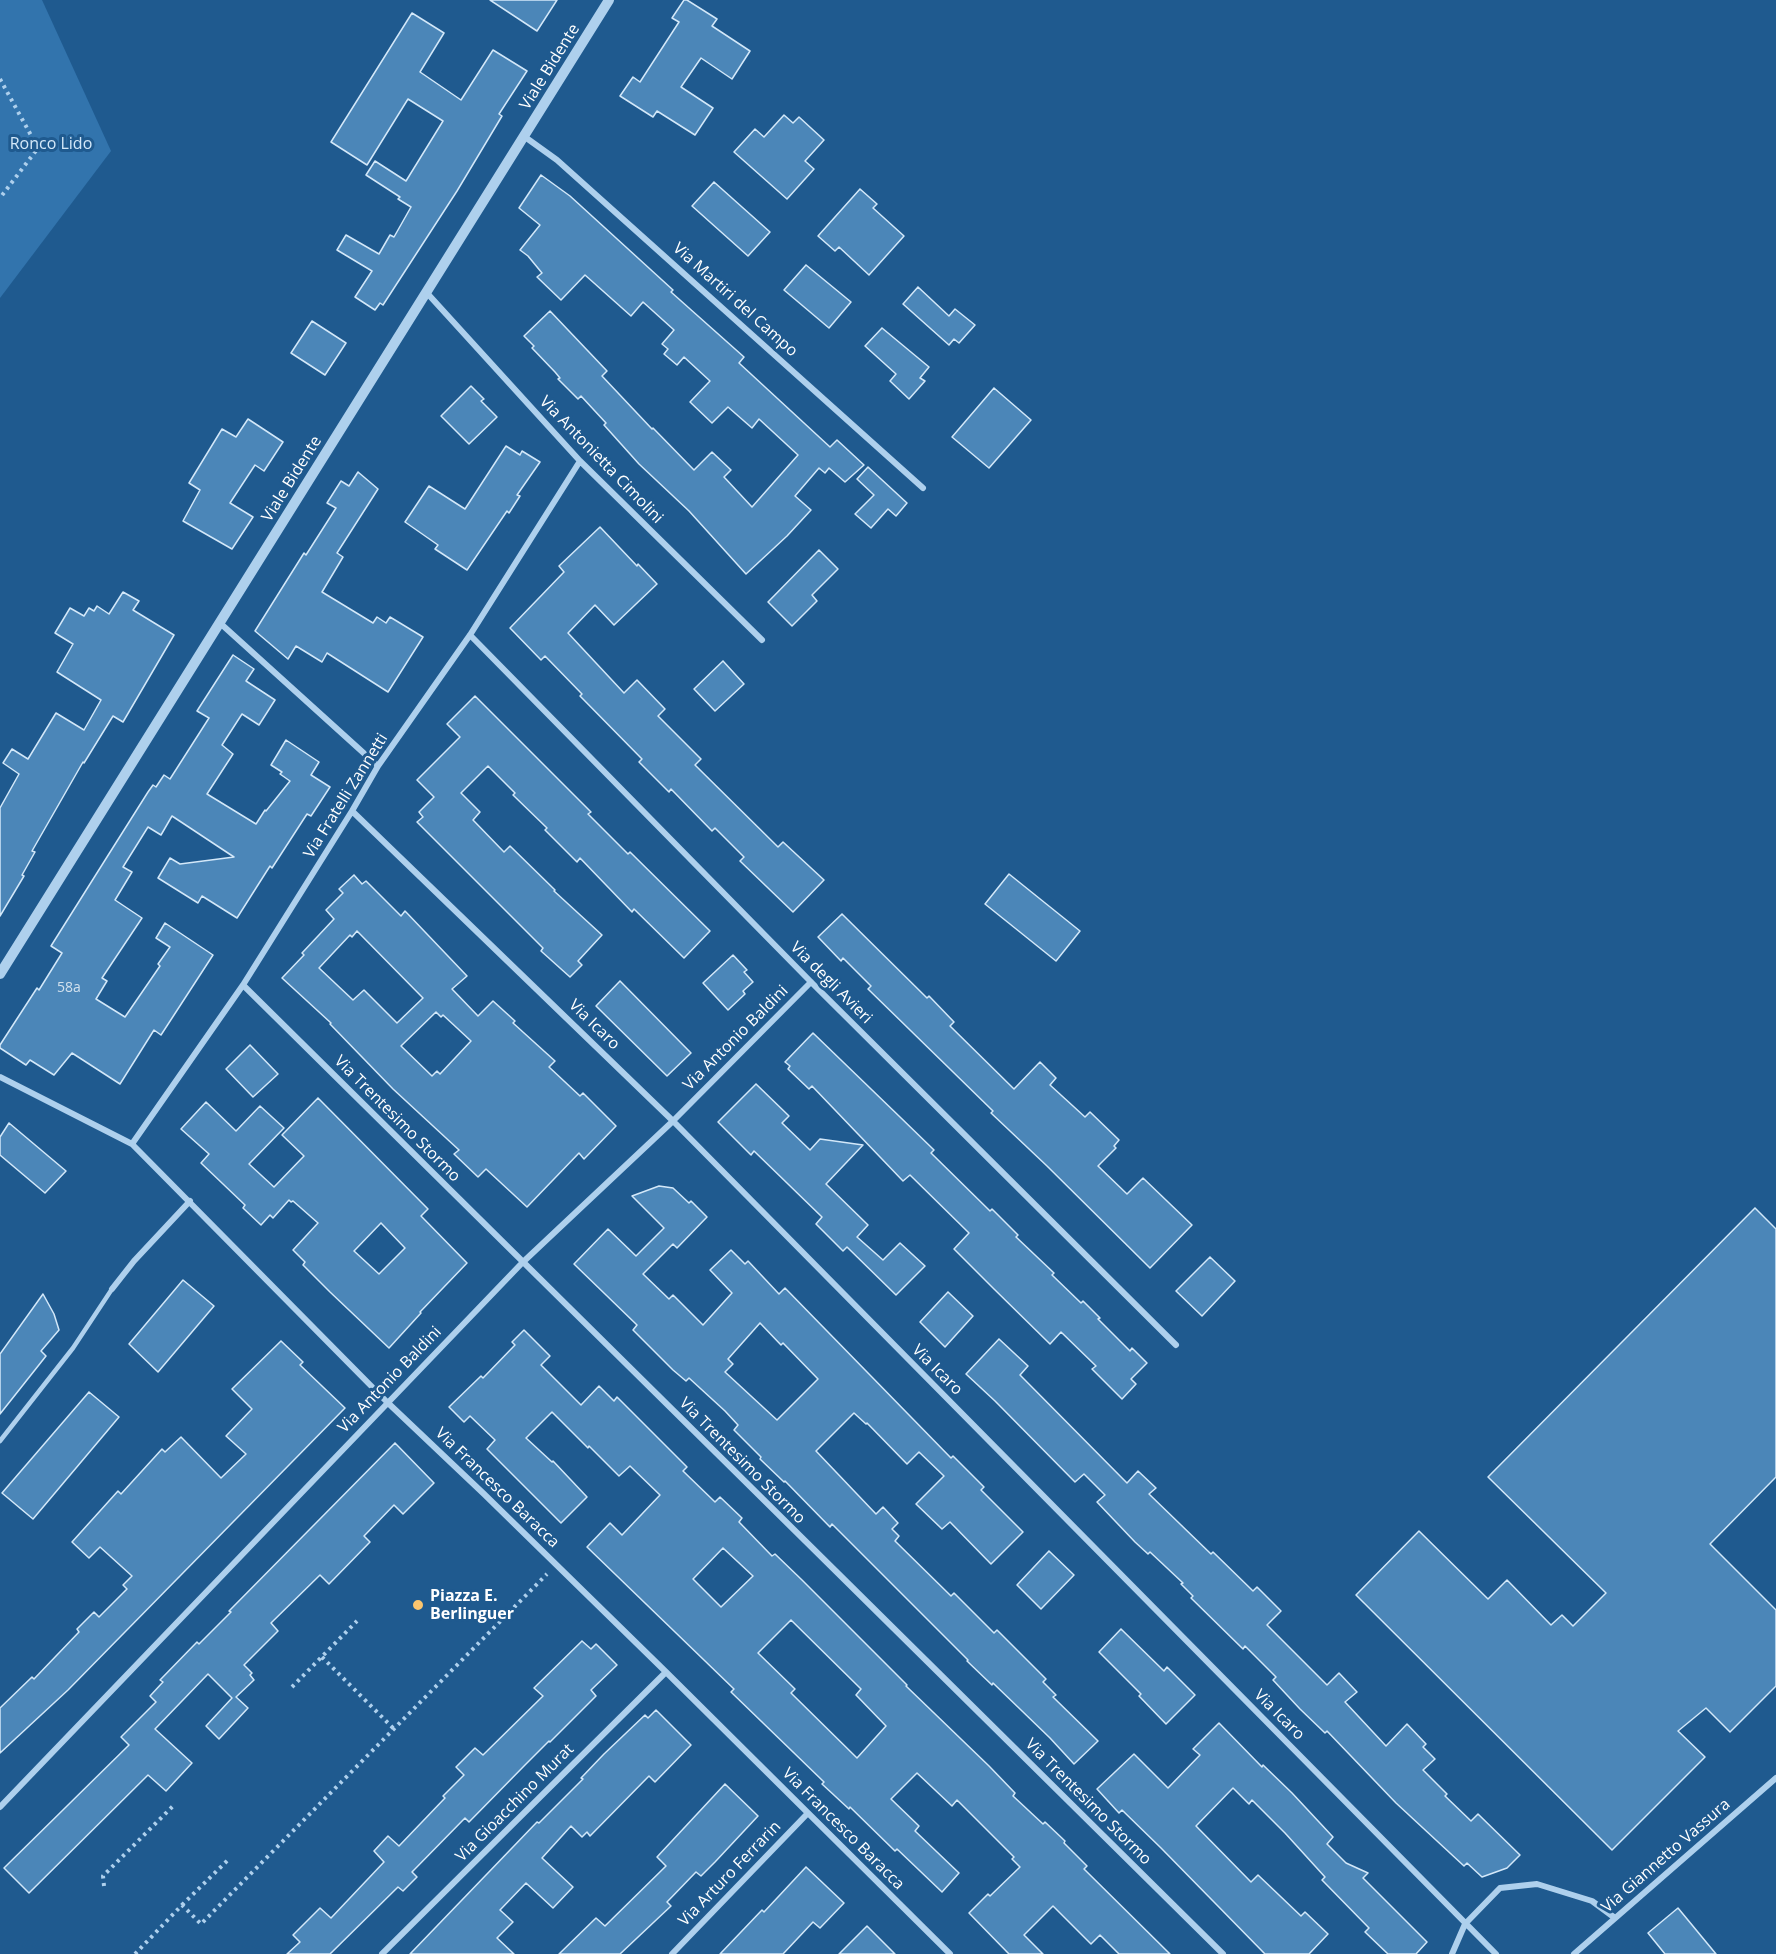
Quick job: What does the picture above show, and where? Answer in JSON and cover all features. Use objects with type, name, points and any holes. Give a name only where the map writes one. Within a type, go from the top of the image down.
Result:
[{"type":"street","name":"Viale Bidente","points":[[0,974],[609,0]]},
{"type":"street","name":"Via Martiri del Campo","points":[[525,136],[565,167],[923,488]]},
{"type":"street","name":"Via Antonietta Cimolini","points":[[427,292],[580,461],[762,640]]},
{"type":"street","name":"Via Fratelli Zannetti","points":[[132,1144],[243,986],[378,766],[470,635],[580,461]]},
{"type":"street","points":[[220,623],[378,766]]},
{"type":"street","name":"Via degli Avieri","points":[[470,635],[811,982],[1176,1345]]},
{"type":"street","name":"Via Icaro","points":[[352,811],[673,1121],[1496,1954]]},
{"type":"street","name":"Via Antonio Baldini","points":[[0,1807],[522,1263],[673,1121],[811,982]]},
{"type":"street","name":"Via Trentesimo Stormo","points":[[243,986],[1223,1954]]},
{"type":"street","name":"Via Francesco Baracca","points":[[0,1077],[132,1144],[387,1402],[666,1672],[945,1952]]},
{"type":"street","points":[[112,1289],[190,1201]]},
{"type":"street","name":"Via Gioacchino Murat","points":[[382,1954],[666,1672]]},
{"type":"street","name":"Via Giannetto Vassura","points":[[1574,1954],[1776,1778]]},
{"type":"street","name":"Via Arturo Ferrarin","points":[[672,1954],[808,1813]]},
{"type":"street","points":[[1452,1954],[1465,1924],[1500,1888],[1537,1884],[1592,1901],[1615,1918]]},
{"type":"lane","points":[[0,1442],[73,1348],[112,1289]]},
{"type":"path","points":[[0,79],[38,148],[0,198]]},
{"type":"path","points":[[182,1905],[201,1924],[556,1565]]},
{"type":"path","points":[[292,1687],[357,1621]]},
{"type":"path","points":[[322,1656],[394,1729]]},
{"type":"path","points":[[104,1886],[103,1876],[174,1805]]},
{"type":"path","points":[[135,1954],[228,1860]]},
{"type":"green space","name":"Ronco Lido","points":[[0,0],[42,0],[111,151],[0,298]]},
{"type":"building","points":[[490,0],[557,0],[537,31]]},
{"type":"building","points":[[684,0],[717,19],[712,26],[750,51],[732,79],[701,58],[681,87],[713,108],[695,135],[657,111],[653,117],[620,96],[633,77],[640,82],[679,22],[672,18]]},
{"type":"building","points":[[412,13],[444,33],[420,72],[461,100],[493,50],[527,71],[499,114],[502,116],[457,191],[383,305],[380,303],[375,310],[355,297],[372,271],[337,250],[346,235],[379,254],[390,235],[394,237],[411,207],[366,175],[375,161],[406,181],[443,121],[408,99],[367,165],[331,142]]},
{"type":"building","points":[[784,115],[793,123],[799,117],[824,140],[805,161],[814,169],[787,199],[734,152],[755,129],[764,137]]},
{"type":"building","points":[[541,175],[570,196],[673,290],[671,292],[744,357],[739,363],[830,447],[837,440],[864,465],[845,482],[829,468],[825,473],[819,468],[795,496],[811,510],[746,574],[689,511],[639,464],[581,396],[578,399],[558,379],[560,378],[524,336],[550,311],[607,371],[602,376],[694,470],[712,452],[731,470],[724,477],[752,507],[798,455],[759,419],[752,428],[728,407],[712,423],[690,402],[710,381],[684,357],[677,365],[664,354],[668,349],[662,344],[674,330],[643,302],[631,316],[585,275],[561,300],[537,277],[542,273],[520,250],[540,225],[519,208]]},
{"type":"building","points":[[714,182],[770,232],[748,256],[692,206]]},
{"type":"building","points":[[860,189],[877,204],[873,208],[904,236],[869,275],[839,247],[835,251],[818,236]]},
{"type":"building","points":[[806,265],[851,302],[829,328],[784,290]]},
{"type":"building","points":[[918,287],[949,316],[955,309],[975,325],[959,343],[954,339],[949,345],[903,304]]},
{"type":"building","points":[[312,321],[346,343],[325,375],[291,353]]},
{"type":"building","points":[[882,328],[929,367],[920,378],[925,381],[909,399],[890,381],[896,374],[865,346]]},
{"type":"building","points":[[471,386],[484,399],[481,401],[497,417],[469,444],[441,416]]},
{"type":"building","points":[[994,388],[1031,420],[989,468],[952,437]]},
{"type":"building","points":[[248,419],[283,442],[264,471],[255,465],[230,503],[253,517],[232,549],[183,521],[200,490],[189,483],[222,429],[236,437]]},
{"type":"building","points":[[506,446],[520,455],[522,451],[540,462],[517,495],[520,496],[509,513],[507,511],[467,570],[435,549],[438,545],[405,522],[429,486],[465,509]]},
{"type":"building","points":[[868,467],[907,503],[896,516],[888,509],[871,528],[855,514],[874,495],[857,479]]},
{"type":"building","points":[[358,472],[378,489],[337,553],[343,557],[322,592],[373,623],[377,617],[386,623],[390,617],[423,637],[388,692],[327,653],[322,662],[296,646],[288,659],[255,631],[304,553],[306,555],[336,508],[327,503],[341,481],[349,486]]},
{"type":"building","points":[[600,527],[657,584],[614,625],[595,605],[568,633],[624,693],[637,680],[665,709],[658,716],[701,759],[695,765],[778,847],[783,842],[824,880],[793,912],[740,861],[744,857],[715,828],[712,831],[671,789],[669,792],[639,762],[642,759],[580,696],[582,694],[545,656],[541,660],[510,628],[564,572],[559,566]]},
{"type":"building","points":[[819,550],[838,569],[812,595],[817,601],[792,626],[768,602]]},
{"type":"building","points":[[123,592],[139,601],[133,610],[174,635],[123,722],[113,716],[83,762],[32,851],[35,852],[22,875],[24,876],[0,916],[0,808],[19,774],[3,763],[12,749],[28,759],[56,713],[84,730],[101,700],[57,672],[73,644],[55,633],[70,608],[84,616],[89,608],[94,611],[97,606],[109,614]]},
{"type":"building","points":[[233,655],[254,669],[246,681],[275,700],[259,725],[242,714],[222,745],[233,754],[207,794],[256,824],[290,781],[271,765],[286,740],[319,762],[311,775],[330,787],[311,816],[307,814],[272,868],[270,866],[237,918],[202,896],[198,903],[158,878],[170,858],[180,864],[234,857],[172,816],[161,835],[148,827],[123,867],[132,872],[115,900],[142,918],[102,978],[107,981],[96,999],[125,1017],[160,966],[158,964],[170,947],[156,938],[165,923],[213,955],[161,1035],[154,1030],[120,1084],[72,1053],[54,1075],[30,1060],[26,1065],[0,1048],[0,1045],[62,953],[51,946],[148,792],[153,785],[156,787],[164,775],[170,779],[209,718],[197,711]]},
{"type":"building","points":[[723,661],[744,684],[715,711],[694,689]]},
{"type":"building","points":[[475,696],[591,812],[588,814],[628,854],[630,852],[710,931],[684,958],[634,909],[632,912],[580,858],[577,862],[488,766],[461,793],[480,812],[473,820],[504,852],[510,846],[602,935],[578,961],[582,965],[570,977],[541,951],[543,948],[417,822],[423,817],[419,812],[434,797],[417,780],[460,737],[447,724]]},
{"type":"building","points":[[1009,874],[1080,931],[1056,961],[985,904]]},
{"type":"building","points":[[354,875],[362,884],[366,881],[401,916],[405,911],[467,976],[452,989],[478,1016],[493,1001],[515,1021],[513,1023],[555,1061],[549,1067],[580,1096],[583,1093],[616,1126],[584,1159],[579,1153],[527,1207],[486,1169],[478,1177],[454,1154],[459,1150],[393,1089],[331,1023],[282,978],[334,919],[326,910],[343,893],[339,889]],"holes":[[[357,931],[423,998],[397,1023],[364,990],[353,1000],[319,968],[350,935],[352,937]],[[436,1012],[441,1017],[443,1015],[471,1041],[440,1074],[437,1071],[432,1076],[401,1046]]]},
{"type":"building","points":[[842,914],[927,998],[929,996],[954,1022],[950,1026],[1014,1089],[1040,1062],[1056,1078],[1050,1085],[1085,1117],[1090,1112],[1119,1140],[1114,1146],[1116,1148],[1098,1166],[1127,1194],[1143,1178],[1192,1225],[1150,1268],[868,989],[871,986],[843,958],[841,961],[818,937]]},
{"type":"building","points":[[733,955],[747,970],[744,972],[753,982],[743,991],[745,994],[728,1010],[703,983]]},
{"type":"building","points":[[620,981],[691,1053],[667,1076],[596,1006]]},
{"type":"building","points":[[813,1033],[934,1150],[931,1153],[1018,1235],[1016,1237],[1054,1273],[1052,1275],[1081,1303],[1083,1301],[1130,1351],[1132,1348],[1147,1363],[1131,1379],[1136,1384],[1122,1399],[1092,1369],[1096,1366],[1061,1332],[1050,1344],[993,1288],[954,1249],[969,1233],[910,1175],[903,1181],[812,1086],[809,1089],[788,1069],[790,1066],[785,1062]]},
{"type":"building","points":[[250,1045],[278,1074],[253,1097],[226,1069]]},
{"type":"building","points":[[756,1084],[789,1116],[782,1123],[810,1150],[820,1139],[863,1145],[826,1184],[868,1225],[857,1237],[883,1260],[900,1243],[925,1266],[896,1295],[847,1247],[843,1251],[816,1224],[822,1217],[754,1151],[751,1155],[718,1122]]},
{"type":"building","points":[[318,1098],[428,1209],[421,1216],[467,1263],[389,1348],[303,1265],[305,1262],[293,1250],[318,1223],[289,1200],[273,1218],[270,1215],[261,1225],[243,1208],[245,1205],[201,1163],[209,1154],[181,1129],[206,1102],[236,1131],[260,1106],[284,1128],[249,1164],[274,1187],[304,1156],[282,1135]],"holes":[[[381,1223],[405,1248],[379,1274],[354,1251]]]},
{"type":"building","points":[[9,1123],[66,1171],[45,1193],[0,1155],[0,1137]]},
{"type":"building","points":[[659,1186],[673,1188],[707,1217],[677,1248],[673,1244],[643,1274],[669,1299],[673,1295],[703,1325],[732,1293],[710,1270],[731,1250],[745,1264],[748,1261],[779,1294],[785,1288],[951,1458],[953,1456],[984,1487],[981,1490],[1023,1532],[991,1564],[950,1522],[942,1529],[916,1504],[944,1476],[919,1452],[907,1464],[867,1423],[854,1413],[816,1451],[876,1514],[883,1507],[898,1523],[892,1529],[899,1536],[895,1541],[951,1596],[954,1593],[994,1633],[997,1630],[1046,1679],[1043,1682],[1056,1695],[1053,1697],[1098,1741],[1074,1764],[993,1683],[992,1685],[967,1661],[832,1524],[830,1527],[760,1459],[761,1457],[734,1430],[738,1425],[725,1411],[689,1378],[686,1381],[673,1370],[633,1330],[637,1325],[574,1264],[608,1229],[636,1256],[664,1228],[632,1196]],"holes":[[[760,1323],[781,1345],[783,1343],[818,1379],[777,1420],[725,1372],[733,1364],[728,1359]]]},
{"type":"building","points":[[1755,1208],[1776,1229],[1776,1477],[1710,1544],[1776,1610],[1776,1686],[1730,1732],[1706,1708],[1678,1731],[1705,1757],[1612,1850],[1356,1595],[1419,1531],[1488,1599],[1507,1580],[1551,1625],[1562,1615],[1573,1626],[1606,1593],[1488,1477]]},
{"type":"building","points":[[1210,1257],[1235,1281],[1202,1316],[1176,1291]]},
{"type":"building","points":[[183,1280],[214,1306],[158,1372],[129,1344]]},
{"type":"building","points":[[948,1292],[973,1316],[945,1347],[920,1322]]},
{"type":"building","points":[[43,1294],[54,1314],[59,1330],[41,1351],[46,1356],[0,1414],[0,1354]]},
{"type":"building","points":[[524,1330],[550,1356],[541,1365],[581,1405],[599,1386],[614,1401],[617,1397],[687,1467],[683,1471],[715,1502],[720,1497],[742,1518],[739,1522],[772,1556],[775,1554],[802,1580],[906,1686],[989,1766],[1015,1793],[1013,1796],[1065,1841],[1064,1843],[1087,1866],[1084,1869],[1170,1954],[1119,1954],[1100,1935],[1091,1944],[1053,1906],[1024,1935],[1043,1954],[1009,1954],[969,1913],[1020,1867],[1012,1859],[1014,1857],[957,1800],[952,1806],[917,1773],[891,1799],[919,1826],[915,1831],[959,1873],[942,1892],[897,1849],[895,1851],[850,1807],[849,1809],[822,1784],[824,1782],[731,1692],[734,1689],[587,1547],[610,1523],[622,1535],[660,1495],[630,1466],[619,1476],[552,1412],[526,1438],[553,1461],[587,1497],[561,1523],[487,1449],[495,1440],[470,1416],[464,1422],[449,1407],[481,1376],[483,1378],[515,1345],[512,1342]],"holes":[[[723,1548],[753,1576],[721,1607],[693,1579]],[[791,1620],[861,1689],[856,1695],[886,1726],[857,1758],[791,1693],[795,1689],[758,1653]]]},
{"type":"building","points":[[999,1339],[1028,1366],[1020,1375],[1127,1483],[1138,1471],[1156,1488],[1149,1494],[1211,1554],[1213,1552],[1253,1591],[1257,1587],[1281,1611],[1267,1625],[1327,1685],[1339,1673],[1357,1692],[1345,1702],[1386,1746],[1407,1724],[1426,1744],[1423,1747],[1435,1759],[1423,1770],[1447,1794],[1445,1796],[1471,1821],[1478,1814],[1520,1855],[1507,1868],[1482,1877],[1467,1863],[1464,1866],[1396,1803],[1327,1731],[1325,1733],[1300,1709],[1273,1680],[1276,1677],[1245,1646],[1243,1649],[1191,1598],[1193,1596],[1181,1584],[1183,1583],[1150,1552],[1148,1554],[1135,1542],[1097,1502],[1105,1495],[1084,1474],[1075,1482],[966,1374]]},
{"type":"building","points":[[281,1341],[303,1362],[300,1365],[345,1408],[68,1690],[0,1753],[0,1708],[32,1677],[34,1679],[79,1632],[77,1629],[94,1612],[99,1617],[127,1589],[123,1585],[132,1576],[100,1547],[89,1558],[72,1542],[118,1491],[121,1494],[162,1449],[165,1452],[181,1437],[221,1478],[246,1454],[226,1436],[252,1409],[232,1389]]},
{"type":"building","points":[[89,1392],[119,1417],[33,1519],[2,1493]]},
{"type":"building","points":[[395,1443],[434,1483],[403,1514],[394,1505],[364,1536],[370,1542],[329,1584],[320,1575],[271,1623],[278,1631],[244,1665],[252,1673],[250,1675],[254,1680],[236,1697],[248,1708],[219,1739],[206,1726],[232,1698],[208,1674],[155,1729],[192,1763],[166,1791],[148,1775],[29,1893],[4,1868],[129,1745],[121,1737],[156,1702],[150,1696],[163,1682],[160,1680],[197,1642],[199,1644],[231,1612],[229,1611]]},
{"type":"building","points":[[1049,1551],[1074,1575],[1041,1609],[1017,1585]]},
{"type":"building","points":[[1121,1629],[1164,1671],[1167,1667],[1195,1695],[1166,1724],[1139,1696],[1141,1694],[1099,1652]]},
{"type":"building","points":[[582,1641],[591,1649],[596,1644],[617,1665],[591,1690],[596,1696],[469,1822],[465,1818],[412,1872],[417,1877],[403,1891],[398,1887],[330,1954],[287,1954],[300,1942],[293,1935],[320,1908],[331,1918],[384,1862],[374,1851],[388,1836],[399,1846],[445,1798],[443,1796],[464,1775],[456,1767],[475,1748],[483,1755],[543,1696],[534,1688]]},
{"type":"building","points":[[656,1710],[691,1745],[655,1782],[649,1776],[590,1836],[587,1832],[582,1837],[571,1826],[542,1858],[573,1887],[553,1908],[526,1883],[500,1910],[513,1922],[497,1938],[514,1954],[410,1954],[537,1822],[539,1823],[583,1779],[581,1778],[604,1754],[645,1715],[648,1718]]},
{"type":"building","points":[[1219,1723],[1262,1767],[1263,1765],[1292,1793],[1333,1837],[1327,1844],[1346,1863],[1368,1873],[1363,1878],[1427,1942],[1416,1954],[1388,1954],[1365,1932],[1369,1928],[1322,1880],[1325,1877],[1285,1833],[1252,1800],[1249,1804],[1233,1788],[1196,1826],[1251,1882],[1258,1875],[1301,1916],[1305,1912],[1328,1934],[1309,1954],[1265,1954],[1161,1848],[1122,1810],[1119,1813],[1097,1789],[1134,1754],[1168,1788],[1200,1755],[1193,1749]]},
{"type":"building","points":[[725,1784],[758,1816],[715,1862],[701,1876],[696,1872],[667,1902],[671,1906],[620,1954],[559,1954],[596,1918],[605,1926],[666,1866],[657,1857]]},
{"type":"building","points":[[806,1867],[844,1903],[820,1928],[813,1922],[783,1954],[720,1954],[762,1910],[764,1912]]},
{"type":"building","points":[[1678,1908],[1716,1954],[1665,1954],[1648,1933]]},
{"type":"building","points":[[867,1926],[895,1954],[839,1954]]},
{"type":"place","name":"Piazza E. Berlinguer","points":[[418,1605]]}]
